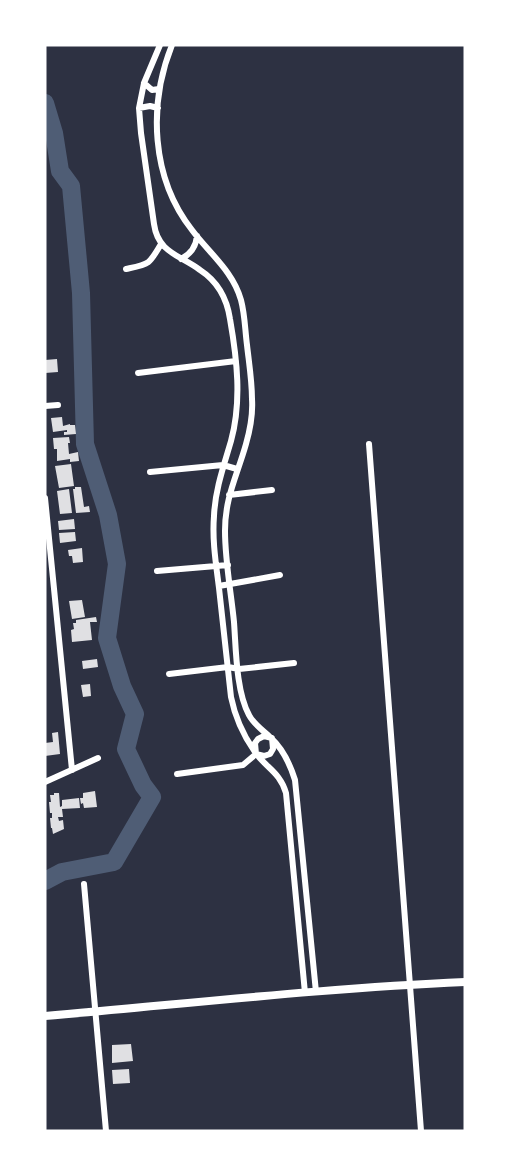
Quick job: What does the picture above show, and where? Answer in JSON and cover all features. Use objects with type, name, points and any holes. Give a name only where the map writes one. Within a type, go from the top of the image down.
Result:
[{"type":"main road","points":[[45,1016],[410,984],[465,982]]},
{"type":"street","points":[[160,45],[144,83],[139,108],[154,225],[157,237],[168,251],[201,270],[219,289],[230,316],[236,361],[238,402],[232,440],[223,465],[214,513],[213,535],[216,567],[235,714],[256,754],[274,770],[284,786],[305,993]]},
{"type":"street","points":[[172,45],[159,89],[158,143],[163,171],[178,209],[189,226],[230,275],[243,308],[252,399],[248,437],[229,495],[225,523],[238,669],[242,697],[249,716],[283,751],[297,790],[316,992]]},
{"type":"street","points":[[144,83],[152,90],[159,89]]},
{"type":"street","points":[[139,108],[150,106],[158,108]]},
{"type":"street","points":[[181,259],[193,250],[197,236]]},
{"type":"street","points":[[126,270],[148,263],[161,244]]},
{"type":"street","points":[[138,373],[236,361]]},
{"type":"street","points":[[45,406],[58,405]]},
{"type":"street","points":[[369,444],[421,1131]]},
{"type":"street","points":[[150,472],[223,465],[237,469]]},
{"type":"street","points":[[229,495],[273,489]]},
{"type":"street","points":[[45,498],[72,770]]},
{"type":"street","points":[[157,571],[228,565]]},
{"type":"street","points":[[219,586],[280,575]]},
{"type":"street","points":[[169,674],[294,663]]},
{"type":"street","points":[[256,754],[255,743],[258,739],[266,736],[272,738]]},
{"type":"street","points":[[256,754],[264,756],[270,754],[273,749],[272,738]]},
{"type":"street","points":[[177,774],[243,765],[256,754]]},
{"type":"street","points":[[45,782],[98,758]]},
{"type":"street","points":[[290,837],[301,836]]},
{"type":"street","points":[[84,884],[106,1131]]},
{"type":"street","points":[[300,947],[312,946]]},
{"type":"building","points":[[57,359],[58,372],[45,373],[45,360]]},
{"type":"building","points":[[62,417],[63,426],[75,425],[76,434],[64,435],[67,430],[53,432],[51,418]]},
{"type":"building","points":[[69,437],[69,454],[78,452],[79,461],[70,462],[70,459],[57,461],[57,449],[54,449],[53,438]]},
{"type":"building","points":[[71,464],[74,486],[59,488],[55,466]]},
{"type":"building","points":[[81,487],[84,507],[89,506],[90,512],[76,513],[73,489]]},
{"type":"building","points":[[69,489],[72,513],[60,514],[57,491]]},
{"type":"building","points":[[74,519],[75,529],[59,530],[58,521]]},
{"type":"building","points":[[75,532],[76,541],[60,543],[59,533]]},
{"type":"building","points":[[82,548],[83,562],[73,563],[68,550]]},
{"type":"building","points":[[82,600],[85,617],[72,619],[69,601]]},
{"type":"building","points":[[96,617],[97,622],[90,622],[92,640],[72,642],[73,623],[76,623],[76,620]]},
{"type":"building","points":[[97,659],[98,667],[83,669],[82,661]]},
{"type":"building","points":[[90,684],[91,696],[83,697],[81,685]]},
{"type":"building","points":[[58,732],[60,754],[45,756],[45,743],[53,742],[52,733]]},
{"type":"building","points":[[95,791],[97,807],[84,808],[80,798],[83,798],[83,793]]},
{"type":"building","points":[[59,793],[60,807],[62,800],[79,798],[80,808],[62,809],[63,817],[58,817],[59,821],[63,820],[64,829],[53,834],[49,802],[51,802],[50,795]]},
{"type":"building","points":[[131,1044],[133,1061],[112,1063],[112,1045]]},
{"type":"building","points":[[129,1069],[130,1083],[113,1084],[112,1070]]},
{"type":"waterway","points":[[45,103],[54,133],[60,171],[71,186],[81,293],[85,444],[108,515],[117,564],[107,638],[122,686],[135,714],[126,749],[143,785],[152,797],[114,862],[62,872],[45,881]]}]
